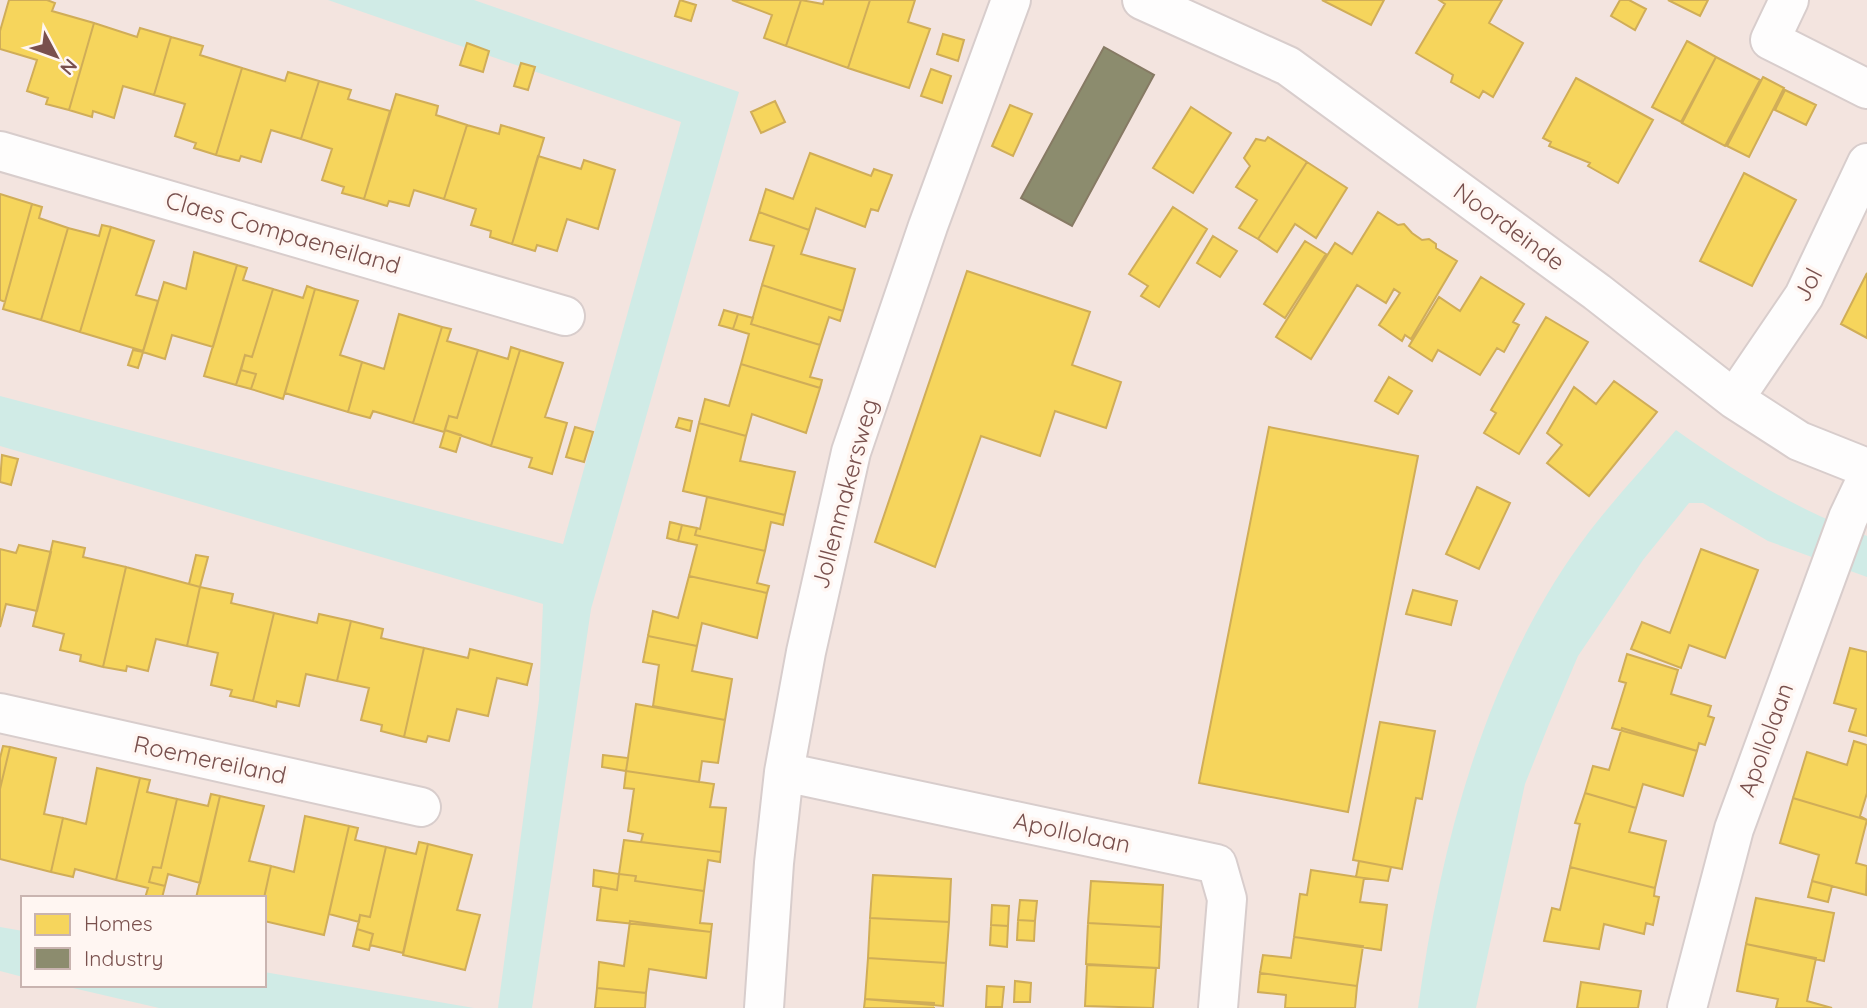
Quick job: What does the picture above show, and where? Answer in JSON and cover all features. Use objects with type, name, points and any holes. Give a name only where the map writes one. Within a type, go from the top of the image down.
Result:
[{"type":"street","name":"Jollenmakersweg","points":[[764,1008],[774,863],[785,772],[806,652],[851,452],[928,226],[1011,0]]},
{"type":"street","name":"Noordeinde","points":[[1142,0],[1288,66],[1597,292],[1734,398],[1799,441],[1867,468]]},
{"type":"street","points":[[1789,0],[1770,40],[1867,89]]},
{"type":"street","name":"Claes Compaeneiland","points":[[0,151],[565,316]]},
{"type":"street","name":"Jol","points":[[1734,398],[1804,296],[1867,163]]},
{"type":"street","name":"Apollolaan","points":[[1687,1008],[1734,829],[1848,517],[1867,478]]},
{"type":"street","name":"Roemereiland","points":[[0,713],[421,807]]},
{"type":"street","name":"Apollolaan","points":[[785,772],[1217,864],[1227,899],[1218,1008]]},
{"type":"shaded area","points":[[0,0],[1867,0],[1867,1008],[0,1008]]},
{"type":"water","points":[[328,0],[474,0],[739,92],[591,609],[532,1008],[498,1008],[539,700],[543,604],[0,446],[0,396],[563,544],[681,122]]},
{"type":"water","points":[[1676,430],[1768,489],[1816,515],[1867,536],[1867,577],[1768,541],[1703,503],[1689,503],[1643,560],[1578,656],[1549,724],[1525,784],[1476,1008],[1418,1008],[1440,883],[1455,820],[1496,699],[1522,640],[1553,585],[1589,532]]},
{"type":"water","points":[[0,927],[21,931],[21,976],[0,971]]},
{"type":"water","points":[[266,972],[474,1008],[159,1008],[69,987],[266,987]]},
{"type":"building: Homes","points":[[9,0],[47,0],[55,3],[52,11],[94,23],[69,110],[46,104],[48,98],[27,91],[37,60],[0,49],[0,31]]},
{"type":"building: Homes","points":[[680,0],[696,5],[691,21],[675,16]]},
{"type":"building: Homes","points":[[732,0],[801,0],[786,46],[764,38],[772,15]]},
{"type":"building: Homes","points":[[801,0],[823,4],[824,0],[870,0],[848,68],[786,46]]},
{"type":"building: Homes","points":[[870,0],[915,0],[908,22],[930,29],[909,88],[848,68]]},
{"type":"building: Homes","points":[[1322,0],[1384,0],[1371,25]]},
{"type":"building: Homes","points":[[1439,0],[1502,0],[1489,23],[1523,43],[1493,97],[1483,91],[1479,98],[1451,82],[1453,75],[1416,53],[1445,4]]},
{"type":"building: Homes","points":[[1620,0],[1629,0],[1646,9],[1635,30],[1611,16]]},
{"type":"building: Homes","points":[[1668,0],[1708,0],[1700,16]]},
{"type":"building: Homes","points":[[94,23],[137,37],[140,28],[171,37],[154,95],[123,86],[114,118],[93,111],[92,117],[69,110]]},
{"type":"building: Homes","points":[[943,34],[964,40],[958,61],[937,54]]},
{"type":"building: Homes","points":[[171,37],[203,46],[200,55],[242,68],[216,155],[194,148],[196,143],[175,136],[185,104],[154,95]]},
{"type":"building: Homes","points":[[1687,41],[1716,57],[1681,122],[1652,107]]},
{"type":"building: Homes","points":[[467,43],[489,51],[483,72],[460,65]]},
{"type":"building: Homes","points":[[1716,57],[1760,80],[1725,146],[1682,123]]},
{"type":"building: Homes","points":[[521,63],[535,67],[528,90],[514,86]]},
{"type":"building: Homes","points":[[242,68],[285,81],[288,72],[319,81],[301,139],[271,130],[261,162],[241,156],[239,161],[216,155]]},
{"type":"building: Homes","points":[[931,69],[951,76],[942,103],[921,96]]},
{"type":"building: Homes","points":[[1763,77],[1784,88],[1749,157],[1727,146]]},
{"type":"building: Homes","points":[[1576,78],[1653,120],[1618,183],[1588,166],[1590,163],[1549,146],[1551,142],[1543,138]]},
{"type":"building: Homes","points":[[319,81],[351,90],[348,99],[390,111],[364,199],[342,193],[344,187],[322,180],[332,149],[301,139]]},
{"type":"building: Homes","points":[[1785,90],[1816,105],[1806,125],[1775,110]]},
{"type":"building: Homes","points":[[396,94],[438,106],[436,115],[467,125],[444,199],[414,190],[409,206],[389,201],[387,206],[364,199]]},
{"type":"building: Homes","points":[[775,101],[785,122],[761,133],[751,112]]},
{"type":"building: Homes","points":[[1010,105],[1032,114],[1013,156],[992,146]]},
{"type":"building: Homes","points":[[1191,107],[1231,133],[1193,193],[1153,168]]},
{"type":"building: Homes","points":[[467,125],[499,134],[501,125],[544,138],[512,244],[490,237],[491,231],[471,225],[476,209],[444,199]]},
{"type":"building: Homes","points":[[1268,137],[1307,162],[1258,239],[1239,228],[1257,200],[1236,187],[1250,166],[1244,158],[1256,139],[1265,141]]},
{"type":"building: Homes","points":[[810,153],[871,176],[874,169],[892,175],[878,211],[871,209],[865,227],[816,208],[809,230],[759,212],[766,189],[793,199]]},
{"type":"building: Homes","points":[[538,156],[581,169],[584,160],[615,170],[598,229],[567,219],[557,251],[537,245],[535,251],[512,244]]},
{"type":"building: Homes","points":[[1307,162],[1347,188],[1316,238],[1295,224],[1277,252],[1258,239]]},
{"type":"building: Homes","points":[[1744,173],[1796,200],[1752,286],[1700,261]]},
{"type":"building: Homes","points":[[0,194],[32,204],[5,302],[0,300]]},
{"type":"building: Homes","points":[[32,204],[42,207],[39,218],[68,228],[41,320],[3,309]]},
{"type":"building: Homes","points":[[1173,207],[1207,229],[1159,307],[1141,296],[1148,286],[1129,274]]},
{"type":"building: Homes","points":[[759,212],[809,230],[801,254],[855,269],[843,311],[762,285],[774,246],[750,240]]},
{"type":"building: Homes","points":[[1378,212],[1398,225],[1404,224],[1422,240],[1429,239],[1436,244],[1436,248],[1457,261],[1411,339],[1405,335],[1402,341],[1379,325],[1400,293],[1394,289],[1386,303],[1357,285],[1311,359],[1276,337],[1335,243],[1352,254]]},
{"type":"building: Homes","points":[[102,225],[111,227],[80,332],[41,320],[68,228],[99,236]]},
{"type":"building: Homes","points":[[111,227],[154,241],[136,295],[158,301],[143,351],[80,332]]},
{"type":"building: Homes","points":[[1213,236],[1237,251],[1220,277],[1197,263]]},
{"type":"building: Homes","points":[[1305,241],[1326,254],[1285,318],[1264,304]]},
{"type":"building: Homes","points":[[194,252],[237,265],[213,347],[172,335],[165,359],[143,352],[164,282],[186,289]]},
{"type":"building: Homes","points":[[237,265],[247,268],[243,280],[273,289],[252,357],[245,355],[236,385],[204,376]]},
{"type":"building: Homes","points":[[967,271],[1090,312],[1072,365],[1121,382],[1106,428],[1055,411],[1040,456],[981,436],[935,567],[875,542]]},
{"type":"building: Homes","points":[[1867,273],[1867,338],[1841,324]]},
{"type":"building: Homes","points":[[1481,277],[1524,304],[1513,322],[1519,325],[1504,352],[1497,348],[1480,375],[1438,350],[1432,361],[1409,346],[1439,297],[1460,311]]},
{"type":"building: Homes","points":[[762,285],[843,311],[840,321],[829,317],[820,345],[751,324]]},
{"type":"building: Homes","points":[[307,286],[315,289],[283,399],[251,389],[256,374],[241,370],[245,355],[252,357],[273,289],[303,298]]},
{"type":"building: Homes","points":[[315,289],[358,301],[340,355],[362,362],[348,412],[285,393]]},
{"type":"building: Homes","points":[[724,310],[738,314],[733,329],[719,325]]},
{"type":"building: Homes","points":[[399,314],[442,327],[413,423],[373,411],[370,418],[348,412],[362,362],[384,369]]},
{"type":"building: Homes","points":[[738,314],[753,318],[751,324],[820,345],[810,377],[822,380],[820,388],[741,364],[749,334],[733,329]]},
{"type":"building: Homes","points":[[1546,317],[1588,342],[1519,454],[1484,433],[1496,413],[1491,410]]},
{"type":"building: Homes","points":[[442,327],[451,329],[447,341],[478,350],[457,418],[449,416],[444,432],[413,423]]},
{"type":"building: Homes","points":[[511,347],[520,350],[491,446],[445,430],[449,416],[457,418],[478,350],[508,359]]},
{"type":"building: Homes","points":[[133,350],[143,352],[138,368],[128,365]]},
{"type":"building: Homes","points":[[520,350],[563,363],[545,417],[567,423],[552,474],[529,467],[532,458],[491,446]]},
{"type":"building: Homes","points":[[741,364],[820,388],[806,433],[752,414],[746,436],[699,423],[705,399],[729,406]]},
{"type":"building: Homes","points":[[241,370],[256,374],[251,389],[236,385]]},
{"type":"building: Homes","points":[[1389,377],[1412,391],[1398,414],[1375,401]]},
{"type":"building: Homes","points":[[1614,381],[1657,412],[1589,496],[1547,463],[1562,445],[1547,433],[1574,387],[1596,404]]},
{"type":"building: Homes","points":[[679,418],[692,421],[690,431],[676,427]]},
{"type":"building: Homes","points":[[699,423],[746,436],[740,461],[795,472],[785,515],[683,491]]},
{"type":"building: Homes","points":[[575,427],[593,432],[584,462],[566,457]]},
{"type":"building: Homes","points":[[1269,427],[1418,456],[1348,812],[1199,783]]},
{"type":"building: Homes","points":[[445,430],[461,435],[456,452],[440,447]]},
{"type":"building: Homes","points":[[2,455],[18,459],[11,485],[0,482]]},
{"type":"building: Homes","points":[[1477,487],[1510,503],[1479,569],[1446,554]]},
{"type":"building: Homes","points":[[707,497],[785,515],[783,525],[771,522],[765,551],[695,535],[697,528],[700,529]]},
{"type":"building: Homes","points":[[670,522],[682,525],[678,541],[667,538]]},
{"type":"building: Homes","points":[[682,525],[697,528],[695,535],[765,551],[757,583],[769,586],[767,593],[689,576],[697,545],[678,541]]},
{"type":"building: Homes","points":[[53,541],[85,548],[83,557],[126,567],[103,667],[80,661],[81,655],[60,650],[64,634],[33,626]]},
{"type":"building: Homes","points":[[19,545],[51,552],[37,611],[6,604],[0,627],[0,549],[16,553]]},
{"type":"building: Homes","points":[[1701,549],[1758,570],[1725,658],[1689,645],[1681,668],[1631,649],[1642,622],[1670,633]]},
{"type":"building: Homes","points":[[196,555],[208,557],[200,587],[189,584]]},
{"type":"building: Homes","points":[[126,567],[200,587],[187,646],[156,639],[148,671],[127,666],[126,671],[103,667]]},
{"type":"building: Homes","points":[[689,576],[767,593],[757,638],[702,623],[697,646],[648,636],[653,611],[678,618]]},
{"type":"building: Homes","points":[[200,587],[233,594],[231,603],[274,613],[253,701],[230,696],[232,690],[211,685],[218,653],[187,646]]},
{"type":"building: Homes","points":[[1413,590],[1457,601],[1451,625],[1406,614]]},
{"type":"building: Homes","points":[[274,613],[317,623],[319,614],[351,621],[337,681],[306,674],[299,706],[277,701],[276,707],[253,701]]},
{"type":"building: Homes","points":[[351,621],[383,629],[381,638],[424,648],[404,737],[381,731],[382,725],[361,720],[369,688],[337,681]]},
{"type":"building: Homes","points":[[648,636],[697,646],[692,671],[732,679],[725,720],[653,706],[659,665],[643,662]]},
{"type":"building: Homes","points":[[424,648],[468,658],[470,649],[532,664],[527,685],[497,678],[488,716],[457,709],[449,741],[428,736],[426,742],[404,737]]},
{"type":"building: Homes","points":[[1850,648],[1867,652],[1867,736],[1849,731],[1856,709],[1834,703]]},
{"type":"building: Homes","points":[[1627,654],[1678,670],[1671,694],[1711,706],[1708,716],[1714,718],[1705,745],[1699,743],[1697,751],[1612,728],[1626,683],[1619,681]]},
{"type":"building: Homes","points":[[636,704],[725,720],[718,763],[702,761],[699,782],[626,771]]},
{"type":"building: Homes","points":[[1380,722],[1435,731],[1422,799],[1416,798],[1402,869],[1353,860]]},
{"type":"building: Homes","points":[[1622,728],[1697,751],[1683,796],[1643,784],[1636,808],[1585,793],[1593,766],[1609,770]]},
{"type":"building: Homes","points":[[1854,741],[1867,745],[1867,793],[1860,816],[1867,820],[1793,798],[1807,752],[1847,765]]},
{"type":"building: Homes","points":[[3,746],[10,747],[0,789],[0,758]]},
{"type":"building: Homes","points":[[10,747],[56,758],[44,814],[63,818],[51,872],[0,859],[0,789]]},
{"type":"building: Homes","points":[[603,755],[628,758],[626,771],[602,767]]},
{"type":"building: Homes","points":[[97,768],[140,778],[116,880],[75,869],[73,877],[51,872],[63,818],[86,824]]},
{"type":"building: Homes","points":[[626,771],[714,784],[710,807],[726,808],[721,852],[641,842],[643,834],[628,831],[634,789],[624,788]]},
{"type":"building: Homes","points":[[140,778],[150,780],[147,792],[177,799],[161,868],[153,867],[149,882],[165,886],[162,896],[146,896],[148,888],[116,880]]},
{"type":"building: Homes","points":[[1585,793],[1636,808],[1629,832],[1666,841],[1655,888],[1570,867],[1580,824],[1575,823]]},
{"type":"building: Homes","points":[[211,794],[220,796],[200,883],[168,874],[165,886],[149,882],[153,867],[161,868],[177,799],[208,806]]},
{"type":"building: Homes","points":[[220,796],[264,806],[249,861],[271,866],[264,896],[196,896]]},
{"type":"building: Homes","points":[[1793,798],[1867,820],[1856,863],[1867,866],[1866,895],[1812,881],[1819,855],[1780,843]]},
{"type":"building: Homes","points":[[305,816],[349,826],[324,935],[266,921],[264,896],[271,866],[294,872]]},
{"type":"building: Homes","points":[[349,826],[358,828],[355,840],[386,847],[370,917],[360,915],[359,922],[329,914]]},
{"type":"building: Homes","points":[[624,840],[721,852],[720,862],[708,860],[704,891],[635,881],[636,876],[619,874]]},
{"type":"building: Homes","points":[[419,842],[428,844],[403,953],[370,945],[373,934],[357,929],[360,915],[370,917],[386,847],[416,854]]},
{"type":"building: Homes","points":[[428,844],[472,855],[457,910],[480,915],[465,970],[403,955]]},
{"type":"building: Homes","points":[[1359,861],[1391,867],[1388,881],[1356,877]]},
{"type":"building: Homes","points":[[1570,867],[1655,888],[1654,896],[1659,897],[1653,925],[1646,923],[1644,934],[1604,924],[1599,949],[1544,941],[1552,908],[1560,910]]},
{"type":"building: Homes","points":[[594,870],[619,874],[617,890],[593,886]]},
{"type":"building: Homes","points":[[1311,870],[1364,878],[1360,902],[1387,905],[1381,950],[1294,937],[1300,894],[1307,895]]},
{"type":"building: Homes","points":[[619,874],[636,876],[635,881],[704,891],[700,923],[712,924],[711,932],[597,920],[601,887],[617,890]]},
{"type":"building: Homes","points":[[873,875],[951,879],[949,922],[870,918]]},
{"type":"building: Homes","points":[[1091,881],[1163,885],[1161,927],[1088,923]]},
{"type":"building: Homes","points":[[1812,881],[1832,886],[1828,902],[1808,897]]},
{"type":"building: Homes","points":[[1756,898],[1834,913],[1824,961],[1746,944]]},
{"type":"building: Homes","points":[[1020,900],[1037,901],[1035,921],[1018,920]]},
{"type":"building: Homes","points":[[992,905],[1009,906],[1008,926],[991,925]]},
{"type":"building: Homes","points":[[870,918],[949,922],[946,963],[868,958]]},
{"type":"building: Homes","points":[[1018,920],[1035,921],[1034,941],[1017,940]]},
{"type":"building: Homes","points":[[630,921],[711,932],[706,978],[649,969],[646,993],[597,988],[599,962],[624,966]]},
{"type":"building: Homes","points":[[1088,923],[1161,927],[1159,968],[1086,964]]},
{"type":"building: Homes","points":[[991,925],[1008,926],[1007,947],[990,945]]},
{"type":"building: Homes","points":[[357,929],[373,934],[369,950],[353,946]]},
{"type":"building: Homes","points":[[1294,937],[1363,946],[1357,986],[1260,973],[1263,955],[1291,958]]},
{"type":"building: Homes","points":[[1746,944],[1816,958],[1807,1001],[1832,1008],[1776,1008],[1778,999],[1737,991]]},
{"type":"building: Homes","points":[[868,958],[946,963],[943,1006],[865,999]]},
{"type":"building: Homes","points":[[1087,965],[1156,968],[1153,1008],[1085,1006]]},
{"type":"building: Homes","points":[[1260,973],[1357,986],[1355,1008],[1285,1008],[1286,995],[1258,992]]},
{"type":"building: Homes","points":[[1015,981],[1031,983],[1030,1002],[1014,1002]]},
{"type":"building: Homes","points":[[1581,982],[1641,991],[1638,1008],[1577,1008]]},
{"type":"building: Homes","points":[[987,986],[1004,987],[1002,1007],[986,1007]]},
{"type":"building: Homes","points":[[597,988],[646,993],[645,1008],[595,1008]]},
{"type":"building: Homes","points":[[865,999],[934,1003],[934,1008],[864,1008]]},
{"type":"building: Industry","points":[[1104,47],[1154,75],[1072,226],[1021,198]]}]
